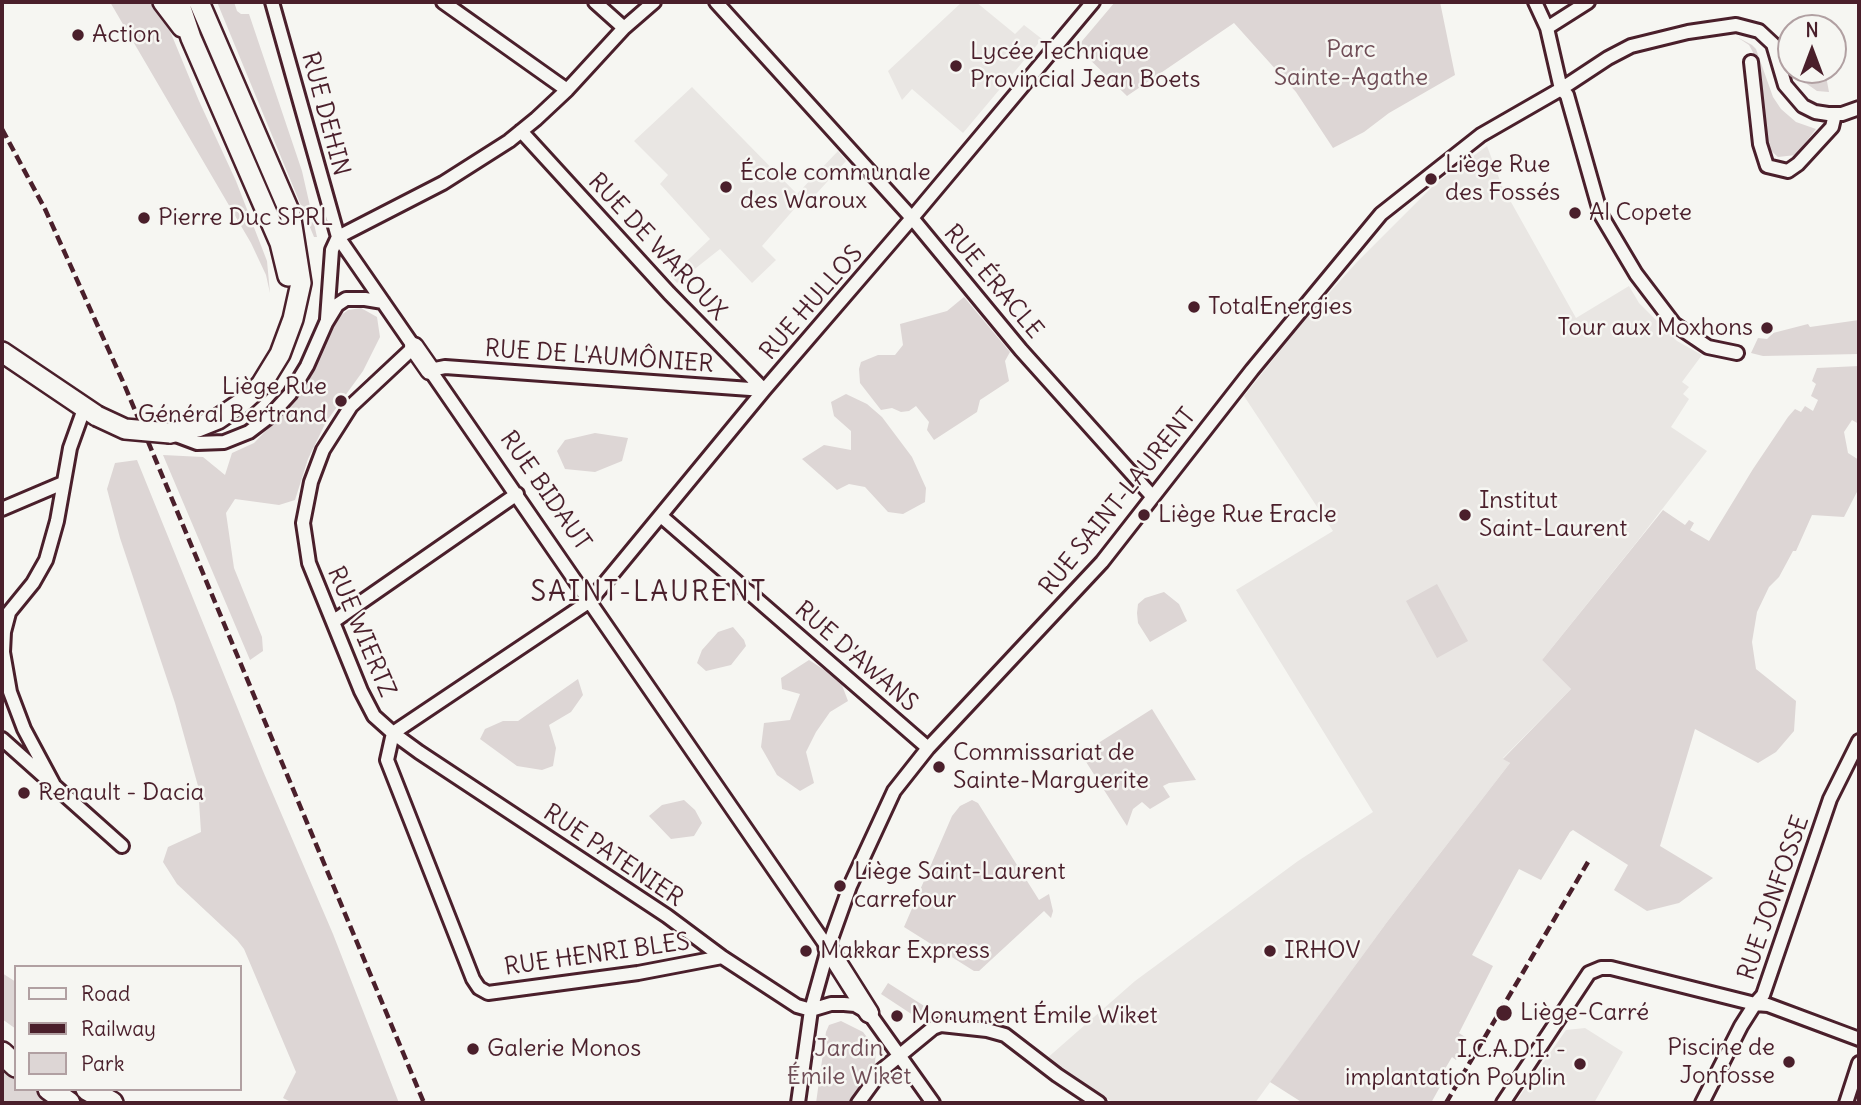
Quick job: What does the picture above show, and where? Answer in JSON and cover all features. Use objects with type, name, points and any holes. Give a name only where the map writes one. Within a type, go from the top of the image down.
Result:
[{"type":"highway","points":[[52,1091],[69,1103]]},
{"type":"highway","points":[[91,1091],[112,1103]]},
{"type":"main road","points":[[163,2],[191,38]]},
{"type":"main road","points":[[179,2],[191,38],[280,243],[287,265],[293,319]]},
{"type":"main road","points":[[2,352],[91,412],[125,429],[170,433],[208,423],[240,404],[261,385],[272,369],[293,319],[301,283],[290,213],[199,2]]},
{"type":"street","name":"RUE DEHIN","points":[[272,2],[338,237]]},
{"type":"street","points":[[443,2],[567,90]]},
{"type":"street","points":[[595,2],[624,28]]},
{"type":"street","points":[[326,323],[332,250],[338,237],[443,183],[521,131],[567,90],[624,28],[654,2]]},
{"type":"street","name":"RUE ÉRACLE","points":[[716,2],[912,218],[1021,350],[1152,496]]},
{"type":"street","name":"RUE HULLOS","points":[[393,733],[590,601],[764,390],[1093,2]]},
{"type":"street","points":[[1535,2],[1547,28],[1561,89],[1567,95],[1601,215],[1636,274],[1674,324],[1708,347],[1737,353]]},
{"type":"street","points":[[1547,28],[1588,2]]},
{"type":"street","name":"RUE SAINT-LAURENT","points":[[798,1103],[811,1010],[828,948],[850,886],[894,791],[928,748],[1102,562],[1152,496],[1381,214],[1481,135],[1561,89],[1608,58],[1631,46],[1688,32],[1740,26],[1759,31],[1769,38],[1775,49],[1785,85],[1797,100],[1815,112],[1835,114]]},
{"type":"street","points":[[1751,62],[1760,144],[1767,166],[1788,171],[1798,164],[1832,127],[1835,114],[1859,108]]},
{"type":"street","name":"RUE DE WAROUX","points":[[521,131],[669,293],[764,390]]},
{"type":"street","name":"RUE BIDAUT","points":[[338,237],[828,948]]},
{"type":"street","points":[[170,433],[197,443],[224,442],[249,432],[270,416],[290,394],[337,305],[346,299],[383,302]]},
{"type":"street","name":"RUE WIERTZ","points":[[414,347],[351,406],[323,450],[311,482],[303,523],[309,563],[361,691],[374,716],[393,733],[387,760],[473,979],[479,988]]},
{"type":"street","name":"RUE DE L'AUMÔNIER","points":[[430,370],[445,367],[764,390]]},
{"type":"street","points":[[54,785],[6,696],[3,652],[5,617],[33,583],[46,560],[53,541],[72,439],[91,412]]},
{"type":"street","points":[[2,509],[63,483]]},
{"type":"street","points":[[334,621],[517,494]]},
{"type":"street","name":"RUE D'AWANS","points":[[661,516],[928,748]]},
{"type":"street","name":"RUE PATENIER","points":[[393,733],[667,916],[722,957],[797,1006],[811,1010]]},
{"type":"street","points":[[2,739],[122,846]]},
{"type":"street","name":"RUE JONFOSSE","points":[[1702,1103],[1755,1004],[1763,995],[1830,799],[1859,741]]},
{"type":"street","points":[[828,948],[869,1013],[933,1103]]},
{"type":"street","name":"RUE HENRI BLES","points":[[479,988],[488,993],[638,973],[722,957]]},
{"type":"street","points":[[1503,1103],[1590,973],[1601,968],[1611,968],[1768,1005],[1859,1039]]},
{"type":"street","points":[[811,1010],[831,1004],[844,1004],[855,1005],[869,1013]]},
{"type":"street","points":[[858,1103],[882,1070],[933,1028],[941,1026],[988,1030],[1005,1035],[1099,1103]]},
{"type":"street","points":[[1846,1103],[1858,1067]]},
{"type":"shaded area","name":"Lycée Technique Provincial Jean Boets","points":[[962,2],[976,2],[1015,34],[1024,25],[1042,39],[963,133],[912,89],[902,100],[888,71]]},
{"type":"shaded area","name":"École communale des Waroux","points":[[692,87],[797,194],[838,151],[846,161],[807,204],[802,200],[762,246],[776,260],[752,283],[720,249],[677,283],[671,276],[710,239],[660,184],[668,175],[634,141]]},
{"type":"shaded area","name":"Institut Saint-Laurent","points":[[1487,146],[1502,186],[1576,318],[1629,286],[1639,303],[1677,341],[1702,355],[1682,382],[1689,387],[1683,394],[1689,399],[1671,427],[1707,451],[1542,660],[1571,689],[1503,758],[1510,763],[1387,922],[1255,1103],[1114,1103],[1045,1060],[1135,981],[1298,861],[1373,812],[1236,590],[1333,531],[1244,396],[1303,322],[1357,262],[1435,184]]},
{"type":"shaded area","name":"I.C.A.D.I. - implantation Pouplin","points":[[1585,1028],[1623,1052],[1594,1103],[1515,1103],[1566,1030]]},
{"type":"green space","points":[[110,2],[158,2],[236,181],[267,261],[270,293],[266,275],[251,243]]},
{"type":"green space","points":[[217,2],[234,2],[237,11],[249,14],[302,171],[317,237],[314,237]]},
{"type":"green space","name":"Parc Sainte-Agathe","points":[[1115,2],[1440,2],[1455,75],[1389,113],[1364,132],[1333,148],[1296,92],[1234,23],[1127,96],[1077,47]]},
{"type":"green space","points":[[1737,37],[1756,49],[1773,97],[1781,109],[1796,122],[1816,129],[1796,155],[1778,157],[1768,148],[1756,58],[1749,45]]},
{"type":"green space","points":[[1807,84],[1827,84],[1829,92],[1817,91]]},
{"type":"green space","points":[[964,297],[1010,352],[1005,361],[1009,381],[980,400],[977,412],[934,440],[927,430],[929,422],[916,406],[901,412],[892,408],[881,410],[860,383],[859,369],[861,362],[878,355],[895,355],[903,345],[900,324],[947,311]]},
{"type":"green space","points":[[361,308],[377,317],[380,337],[363,371],[326,422],[308,459],[295,500],[279,505],[235,499],[226,513],[234,568],[262,637],[263,651],[250,660],[163,455],[203,457],[225,475],[232,453],[254,443],[285,411],[314,370],[336,319],[348,310]]},
{"type":"green space","points":[[1859,320],[1859,354],[1763,356],[1751,353],[1758,338],[1767,339],[1773,333],[1808,324],[1810,327]]},
{"type":"green space","points":[[1859,366],[1859,424],[1852,420],[1844,432],[1848,453],[1859,460],[1859,488],[1844,517],[1812,515],[1796,551],[1793,551],[1779,577],[1769,587],[1757,612],[1752,642],[1756,669],[1796,701],[1794,731],[1776,752],[1758,763],[1695,729],[1660,846],[1713,878],[1679,903],[1647,911],[1614,890],[1628,865],[1573,830],[1541,880],[1519,869],[1472,955],[1493,966],[1459,1033],[1468,1039],[1456,1060],[1452,1057],[1442,1074],[1446,1076],[1431,1103],[1303,1103],[1270,1082],[1387,922],[1510,763],[1503,759],[1571,689],[1542,660],[1663,510],[1685,525],[1689,520],[1694,523],[1690,530],[1709,541],[1788,417],[1795,409],[1801,412],[1805,406],[1813,411],[1818,400],[1811,396],[1816,384],[1812,381],[1817,368]]},
{"type":"green space","points":[[846,394],[867,404],[882,417],[912,457],[926,488],[925,502],[903,514],[888,512],[865,487],[849,484],[837,490],[802,459],[824,445],[851,450],[851,431],[834,416],[831,402]]},
{"type":"green space","points":[[595,433],[628,438],[622,461],[595,472],[565,469],[557,451],[565,440]]},
{"type":"green space","points":[[137,460],[263,771],[333,934],[399,1103],[293,1103],[283,1098],[296,1072],[244,949],[177,884],[163,862],[168,847],[201,832],[198,786],[175,703],[120,538],[107,489],[115,463]]},
{"type":"green space","points":[[1437,584],[1468,641],[1437,658],[1406,601]]},
{"type":"green space","points":[[1164,592],[1179,604],[1187,621],[1150,642],[1138,623],[1138,604],[1145,598]]},
{"type":"green space","points":[[733,627],[746,646],[731,665],[706,671],[697,663],[702,650],[718,632]]},
{"type":"green space","points":[[809,660],[840,680],[848,701],[830,712],[816,732],[806,752],[814,783],[800,791],[777,775],[761,747],[764,723],[790,720],[800,694],[782,689],[781,678]]},
{"type":"green space","points":[[578,679],[583,695],[571,712],[549,725],[556,748],[553,766],[542,770],[517,766],[480,739],[485,729],[503,721],[518,721]]},
{"type":"green space","points":[[1152,709],[1196,780],[1163,786],[1170,797],[1150,809],[1142,802],[1133,809],[1127,826],[1081,754]]},
{"type":"green space","points":[[684,800],[695,810],[702,823],[694,836],[671,839],[649,816],[662,805]]},
{"type":"green space","points":[[972,800],[978,803],[1039,900],[1049,894],[1053,911],[1051,918],[1044,911],[979,971],[974,971],[904,927],[952,816],[960,806]]},
{"type":"green space","points":[[2,973],[14,981],[14,1028],[2,1019]]},
{"type":"green space","points":[[888,983],[929,1009],[922,1021],[881,994]]},
{"type":"green space","name":"Jardin Émile Wiket","points":[[841,1021],[863,1032],[873,1045],[876,1053],[874,1071],[852,1103],[816,1103],[826,1032],[829,1025]]},
{"type":"green space","points":[[2,1063],[14,1071],[14,1091],[42,1091],[58,1103],[5,1103],[2,1101]]},
{"type":"railway","points":[[2,129],[45,209],[124,384],[424,1103]]},
{"type":"railway","points":[[1446,1103],[1588,862]]},
{"type":"place","name":"Action","points":[[78,35]]},
{"type":"place","name":"Lycée Technique Provincial Jean Boets","points":[[956,66]]},
{"type":"place","name":"Liège Rue des Fossés","points":[[1431,179]]},
{"type":"place","name":"École communale des Waroux","points":[[726,187]]},
{"type":"place","name":"Al Copete","points":[[1575,213]]},
{"type":"place","name":"Pierre Duc SPRL","points":[[144,218]]},
{"type":"place","name":"TotalEnergies","points":[[1194,307]]},
{"type":"place","name":"Tour aux Moxhons","points":[[1767,328]]},
{"type":"place","name":"Liège Rue Général Bertrand","points":[[341,401]]},
{"type":"place","name":"Liège Rue Eracle","points":[[1144,515]]},
{"type":"place","name":"Institut Saint-Laurent","points":[[1465,515]]},
{"type":"place","name":"Commissariat de Sainte-Marguerite","points":[[939,767]]},
{"type":"place","name":"Renault - Dacia","points":[[24,793]]},
{"type":"place","name":"Liège Saint-Laurent carrefour","points":[[840,886]]},
{"type":"place","name":"Makkar Express","points":[[806,951]]},
{"type":"place","name":"IRHOV","points":[[1270,951]]},
{"type":"place","name":"Liège-Carré","points":[[1504,1013]]},
{"type":"place","name":"Monument Émile Wiket","points":[[897,1016]]},
{"type":"place","name":"Galerie Monos","points":[[473,1049]]},
{"type":"place","name":"Piscine de Jonfosse","points":[[1789,1062]]},
{"type":"place","name":"I.C.A.D.I. - implantation Pouplin","points":[[1580,1064]]},
{"type":"district","name":"SAINT-LAURENT","points":[[649,593]]}]
